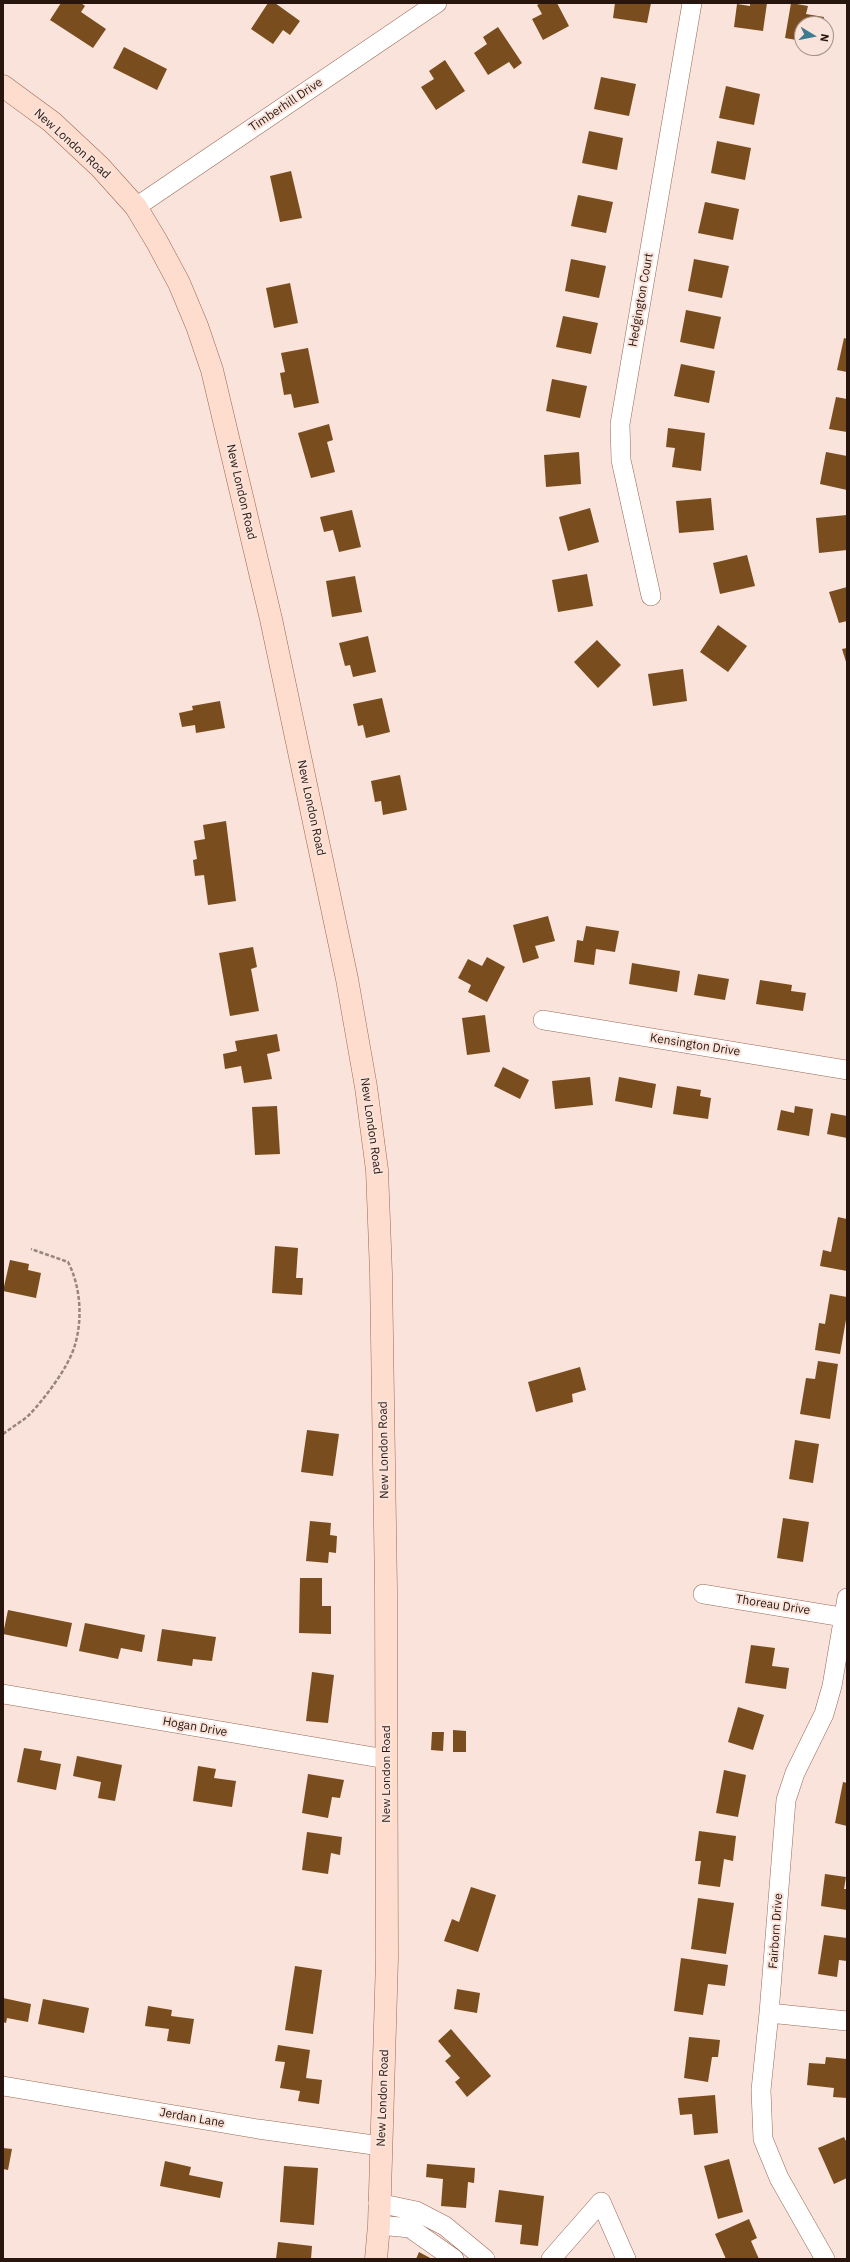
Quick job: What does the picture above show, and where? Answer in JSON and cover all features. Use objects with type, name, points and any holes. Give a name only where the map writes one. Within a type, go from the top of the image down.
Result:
[{"type":"street","name":"Timberhill Drive","points":[[136,207],[437,3]]},
{"type":"street","name":"Hedgington Court","points":[[651,596],[621,460],[620,424],[692,3]]},
{"type":"street","name":"New London Road","points":[[3,86],[57,127],[100,167],[136,207],[179,283],[197,326],[212,370],[274,634],[348,980],[366,1087],[377,1170],[381,1273],[386,1589],[388,1959],[378,2203],[379,2225],[376,2259]]},
{"type":"street","name":"Kensington Drive","points":[[543,1020],[847,1070]]},
{"type":"street","name":"Thoreau Drive","points":[[703,1594],[842,1617]]},
{"type":"street","name":"Fairborn Drive","points":[[825,2259],[779,2178],[763,2139],[761,2090],[770,2013],[786,1800],[795,1773],[824,1714],[832,1686],[842,1617],[847,1598]]},
{"type":"street","name":"Hogan Drive","points":[[3,1694],[386,1759]]},
{"type":"street","points":[[770,2013],[847,2021]]},
{"type":"street","name":"Jerdan Lane","points":[[3,2086],[258,2129],[381,2146]]},
{"type":"street","points":[[551,2259],[601,2202],[626,2259]]},
{"type":"street","points":[[378,2203],[416,2211],[445,2226],[485,2259]]},
{"type":"street","points":[[379,2225],[410,2228],[454,2259]]},
{"type":"path","points":[[3,1434],[30,1414],[58,1378],[74,1348],[81,1304],[74,1274],[68,1262],[31,1249]]},
{"type":"building","points":[[61,3],[81,3],[85,6],[81,12],[106,29],[93,48],[50,20]]},
{"type":"building","points":[[268,3],[275,3],[300,21],[290,35],[283,30],[273,44],[251,29]]},
{"type":"building","points":[[541,3],[557,3],[569,26],[543,40],[532,19],[542,14],[537,5]]},
{"type":"building","points":[[615,3],[651,3],[647,23],[613,18]]},
{"type":"building","points":[[750,3],[767,3],[763,31],[734,27],[737,4],[750,6]]},
{"type":"building","points":[[791,3],[808,6],[806,14],[818,16],[794,16],[794,40],[785,38]]},
{"type":"building","points":[[498,27],[522,63],[514,69],[509,62],[488,75],[474,53],[487,44],[483,37]]},
{"type":"building","points":[[124,47],[167,69],[157,90],[113,68]]},
{"type":"building","points":[[445,60],[465,91],[436,110],[421,87],[434,79],[429,71]]},
{"type":"building","points":[[601,77],[636,84],[629,116],[594,109]]},
{"type":"building","points":[[726,86],[760,94],[754,125],[719,118]]},
{"type":"building","points":[[589,131],[623,138],[617,170],[582,163]]},
{"type":"building","points":[[717,141],[751,148],[745,180],[711,173]]},
{"type":"building","points":[[291,171],[302,218],[280,222],[270,176]]},
{"type":"building","points":[[578,195],[613,202],[606,233],[571,226]]},
{"type":"building","points":[[705,202],[739,209],[733,240],[698,233]]},
{"type":"building","points":[[571,259],[606,266],[599,298],[565,291]]},
{"type":"building","points":[[694,259],[729,266],[722,298],[688,291]]},
{"type":"building","points":[[290,283],[298,323],[274,328],[266,288]]},
{"type":"building","points":[[686,310],[721,317],[714,349],[680,342]]},
{"type":"building","points":[[563,316],[598,323],[591,354],[556,347]]},
{"type":"building","points":[[844,338],[847,339],[847,372],[837,370]]},
{"type":"building","points":[[308,348],[319,403],[294,408],[291,394],[284,395],[280,373],[285,372],[281,353]]},
{"type":"building","points":[[681,364],[715,371],[709,403],[674,396]]},
{"type":"building","points":[[552,379],[587,386],[580,418],[546,411]]},
{"type":"building","points":[[836,397],[847,399],[847,432],[829,429]]},
{"type":"building","points":[[329,424],[333,440],[327,442],[335,472],[311,478],[298,433]]},
{"type":"building","points":[[668,428],[705,433],[701,471],[672,467],[675,448],[666,447]]},
{"type":"building","points":[[579,452],[581,484],[546,487],[544,455]]},
{"type":"building","points":[[826,452],[847,456],[847,490],[820,484]]},
{"type":"building","points":[[711,498],[714,530],[679,533],[676,501]]},
{"type":"building","points":[[590,508],[599,542],[568,551],[559,517]]},
{"type":"building","points":[[352,510],[361,547],[339,552],[333,530],[324,532],[320,517]]},
{"type":"building","points":[[847,515],[847,550],[819,553],[816,518]]},
{"type":"building","points":[[747,555],[755,586],[720,594],[713,563]]},
{"type":"building","points":[[587,574],[593,606],[558,612],[552,580]]},
{"type":"building","points":[[355,576],[362,612],[332,617],[326,581]]},
{"type":"building","points":[[847,587],[847,621],[839,623],[829,592]]},
{"type":"building","points":[[718,625],[747,646],[728,672],[700,652]]},
{"type":"building","points":[[368,636],[376,672],[353,677],[350,665],[345,666],[339,643]]},
{"type":"building","points":[[597,640],[621,665],[598,688],[574,662]]},
{"type":"building","points":[[847,648],[847,665],[842,649]]},
{"type":"building","points":[[683,669],[687,701],[653,706],[648,674]]},
{"type":"building","points":[[382,698],[390,732],[366,738],[363,725],[358,726],[353,704]]},
{"type":"building","points":[[220,701],[225,728],[196,733],[195,725],[182,727],[179,713],[193,710],[192,706]]},
{"type":"building","points":[[400,775],[407,810],[383,815],[381,801],[375,802],[371,781]]},
{"type":"building","points":[[226,821],[236,901],[208,905],[204,875],[195,876],[193,860],[197,859],[194,841],[205,839],[203,825]]},
{"type":"building","points":[[548,916],[555,941],[535,946],[539,958],[523,963],[513,925]]},
{"type":"building","points":[[586,926],[619,931],[615,952],[596,949],[594,965],[574,962],[577,940],[583,941]]},
{"type":"building","points":[[253,947],[257,967],[251,969],[259,1011],[230,1016],[219,953]]},
{"type":"building","points":[[487,957],[505,967],[487,1002],[468,992],[471,985],[458,978],[468,959],[482,966]]},
{"type":"building","points":[[632,963],[680,971],[677,992],[629,984]]},
{"type":"building","points":[[698,974],[729,979],[725,1000],[694,995]]},
{"type":"building","points":[[760,980],[792,985],[791,991],[806,993],[803,1011],[756,1004]]},
{"type":"building","points":[[485,1015],[490,1052],[467,1055],[462,1018]]},
{"type":"building","points":[[277,1034],[280,1051],[267,1054],[272,1079],[244,1083],[241,1066],[225,1069],[223,1054],[237,1051],[235,1041]]},
{"type":"building","points":[[503,1067],[529,1080],[520,1099],[494,1086]]},
{"type":"building","points":[[590,1077],[593,1105],[555,1109],[552,1081]]},
{"type":"building","points":[[619,1077],[656,1084],[652,1108],[615,1101]]},
{"type":"building","points":[[677,1086],[701,1090],[700,1096],[711,1098],[708,1119],[673,1114]]},
{"type":"building","points":[[277,1106],[280,1154],[255,1155],[252,1107]]},
{"type":"building","points":[[795,1106],[813,1109],[809,1136],[777,1130],[781,1110],[794,1113]]},
{"type":"building","points":[[831,1113],[847,1116],[847,1138],[827,1134]]},
{"type":"building","points":[[838,1217],[847,1219],[847,1271],[820,1266],[823,1250],[831,1252]]},
{"type":"building","points":[[275,1246],[298,1248],[296,1278],[303,1278],[302,1295],[272,1293]]},
{"type":"building","points":[[10,1260],[29,1264],[28,1270],[41,1273],[36,1298],[3,1291]]},
{"type":"building","points":[[830,1294],[847,1297],[847,1314],[840,1354],[815,1350],[819,1323],[825,1324]]},
{"type":"building","points":[[818,1361],[838,1364],[830,1419],[800,1414],[806,1378],[815,1379]]},
{"type":"building","points":[[580,1367],[586,1390],[572,1394],[573,1402],[536,1412],[528,1382]]},
{"type":"building","points":[[307,1430],[339,1434],[333,1476],[301,1472]]},
{"type":"building","points":[[795,1440],[819,1444],[813,1483],[789,1479]]},
{"type":"building","points":[[783,1518],[809,1522],[803,1562],[777,1558]]},
{"type":"building","points":[[310,1521],[331,1523],[330,1535],[337,1536],[336,1553],[329,1552],[328,1563],[306,1561]]},
{"type":"building","points":[[300,1578],[322,1578],[322,1606],[331,1606],[331,1634],[299,1633]]},
{"type":"building","points":[[8,1610],[72,1623],[67,1647],[3,1634]]},
{"type":"building","points":[[85,1623],[145,1635],[142,1652],[121,1648],[118,1659],[79,1651]]},
{"type":"building","points":[[162,1629],[216,1637],[212,1661],[193,1659],[192,1666],[157,1661]]},
{"type":"building","points":[[751,1645],[775,1648],[772,1666],[789,1668],[786,1689],[745,1683]]},
{"type":"building","points":[[312,1672],[334,1675],[328,1723],[306,1721]]},
{"type":"building","points":[[738,1707],[764,1715],[753,1750],[728,1742]]},
{"type":"building","points":[[453,1730],[466,1731],[466,1752],[453,1752]]},
{"type":"building","points":[[432,1732],[444,1732],[443,1751],[431,1750]]},
{"type":"building","points":[[24,1748],[42,1751],[40,1760],[61,1764],[56,1790],[17,1782]]},
{"type":"building","points":[[77,1756],[122,1765],[115,1801],[98,1798],[101,1782],[73,1776]]},
{"type":"building","points":[[198,1766],[216,1769],[214,1778],[236,1781],[232,1807],[193,1801]]},
{"type":"building","points":[[724,1770],[746,1775],[738,1817],[716,1813]]},
{"type":"building","points":[[308,1774],[344,1780],[340,1798],[332,1797],[328,1818],[302,1813]]},
{"type":"building","points":[[843,1782],[847,1783],[847,1826],[835,1823]]},
{"type":"building","points":[[699,1831],[736,1836],[733,1861],[724,1859],[720,1887],[698,1884],[701,1861],[695,1861]]},
{"type":"building","points":[[307,1832],[342,1837],[340,1855],[331,1853],[328,1874],[302,1870]]},
{"type":"building","points":[[825,1874],[846,1877],[844,1889],[847,1889],[847,1910],[821,1906]]},
{"type":"building","points":[[471,1887],[496,1895],[478,1952],[444,1941],[452,1919],[459,1922]]},
{"type":"building","points":[[698,1898],[734,1903],[726,1954],[691,1949]]},
{"type":"building","points":[[824,1935],[847,1938],[847,1961],[839,1960],[837,1977],[818,1974]]},
{"type":"building","points":[[681,1958],[728,1965],[725,1986],[708,1984],[703,2015],[674,2011]]},
{"type":"building","points":[[295,1966],[322,1970],[313,2034],[285,2030]]},
{"type":"building","points":[[457,1989],[480,1993],[477,2013],[454,2009]]},
{"type":"building","points":[[3,1998],[31,2004],[28,2022],[7,2018],[6,2023],[3,2022]]},
{"type":"building","points":[[43,1999],[89,2008],[84,2033],[38,2024]]},
{"type":"building","points":[[148,2006],[172,2010],[171,2016],[194,2019],[190,2044],[167,2041],[169,2029],[145,2026]]},
{"type":"building","points":[[451,2029],[491,2076],[467,2097],[455,2082],[460,2078],[445,2061],[451,2056],[438,2041]]},
{"type":"building","points":[[689,2037],[720,2040],[718,2057],[712,2057],[708,2082],[684,2078]]},
{"type":"building","points":[[278,2045],[310,2050],[306,2078],[322,2080],[319,2104],[298,2101],[300,2091],[280,2088],[285,2062],[275,2061]]},
{"type":"building","points":[[826,2057],[847,2059],[847,2098],[833,2097],[834,2088],[807,2085],[809,2063],[825,2064]]},
{"type":"building","points":[[715,2095],[718,2133],[694,2135],[692,2114],[680,2115],[678,2098]]},
{"type":"building","points":[[844,2137],[847,2143],[847,2178],[834,2184],[818,2148]]},
{"type":"building","points":[[3,2148],[12,2149],[8,2170],[3,2169]]},
{"type":"building","points":[[729,2159],[743,2212],[718,2219],[704,2166]]},
{"type":"building","points":[[165,2161],[191,2167],[189,2175],[223,2182],[220,2198],[160,2186]]},
{"type":"building","points":[[427,2164],[475,2168],[474,2183],[468,2182],[466,2208],[441,2206],[443,2179],[426,2177]]},
{"type":"building","points":[[284,2166],[318,2168],[314,2225],[280,2222]]},
{"type":"building","points":[[499,2190],[544,2196],[538,2246],[520,2244],[522,2225],[495,2222]]},
{"type":"building","points":[[749,2219],[757,2238],[751,2241],[759,2259],[726,2259],[715,2234]]},
{"type":"building","points":[[278,2242],[312,2246],[311,2259],[276,2259]]},
{"type":"building","points":[[419,2252],[432,2259],[416,2259]]}]
